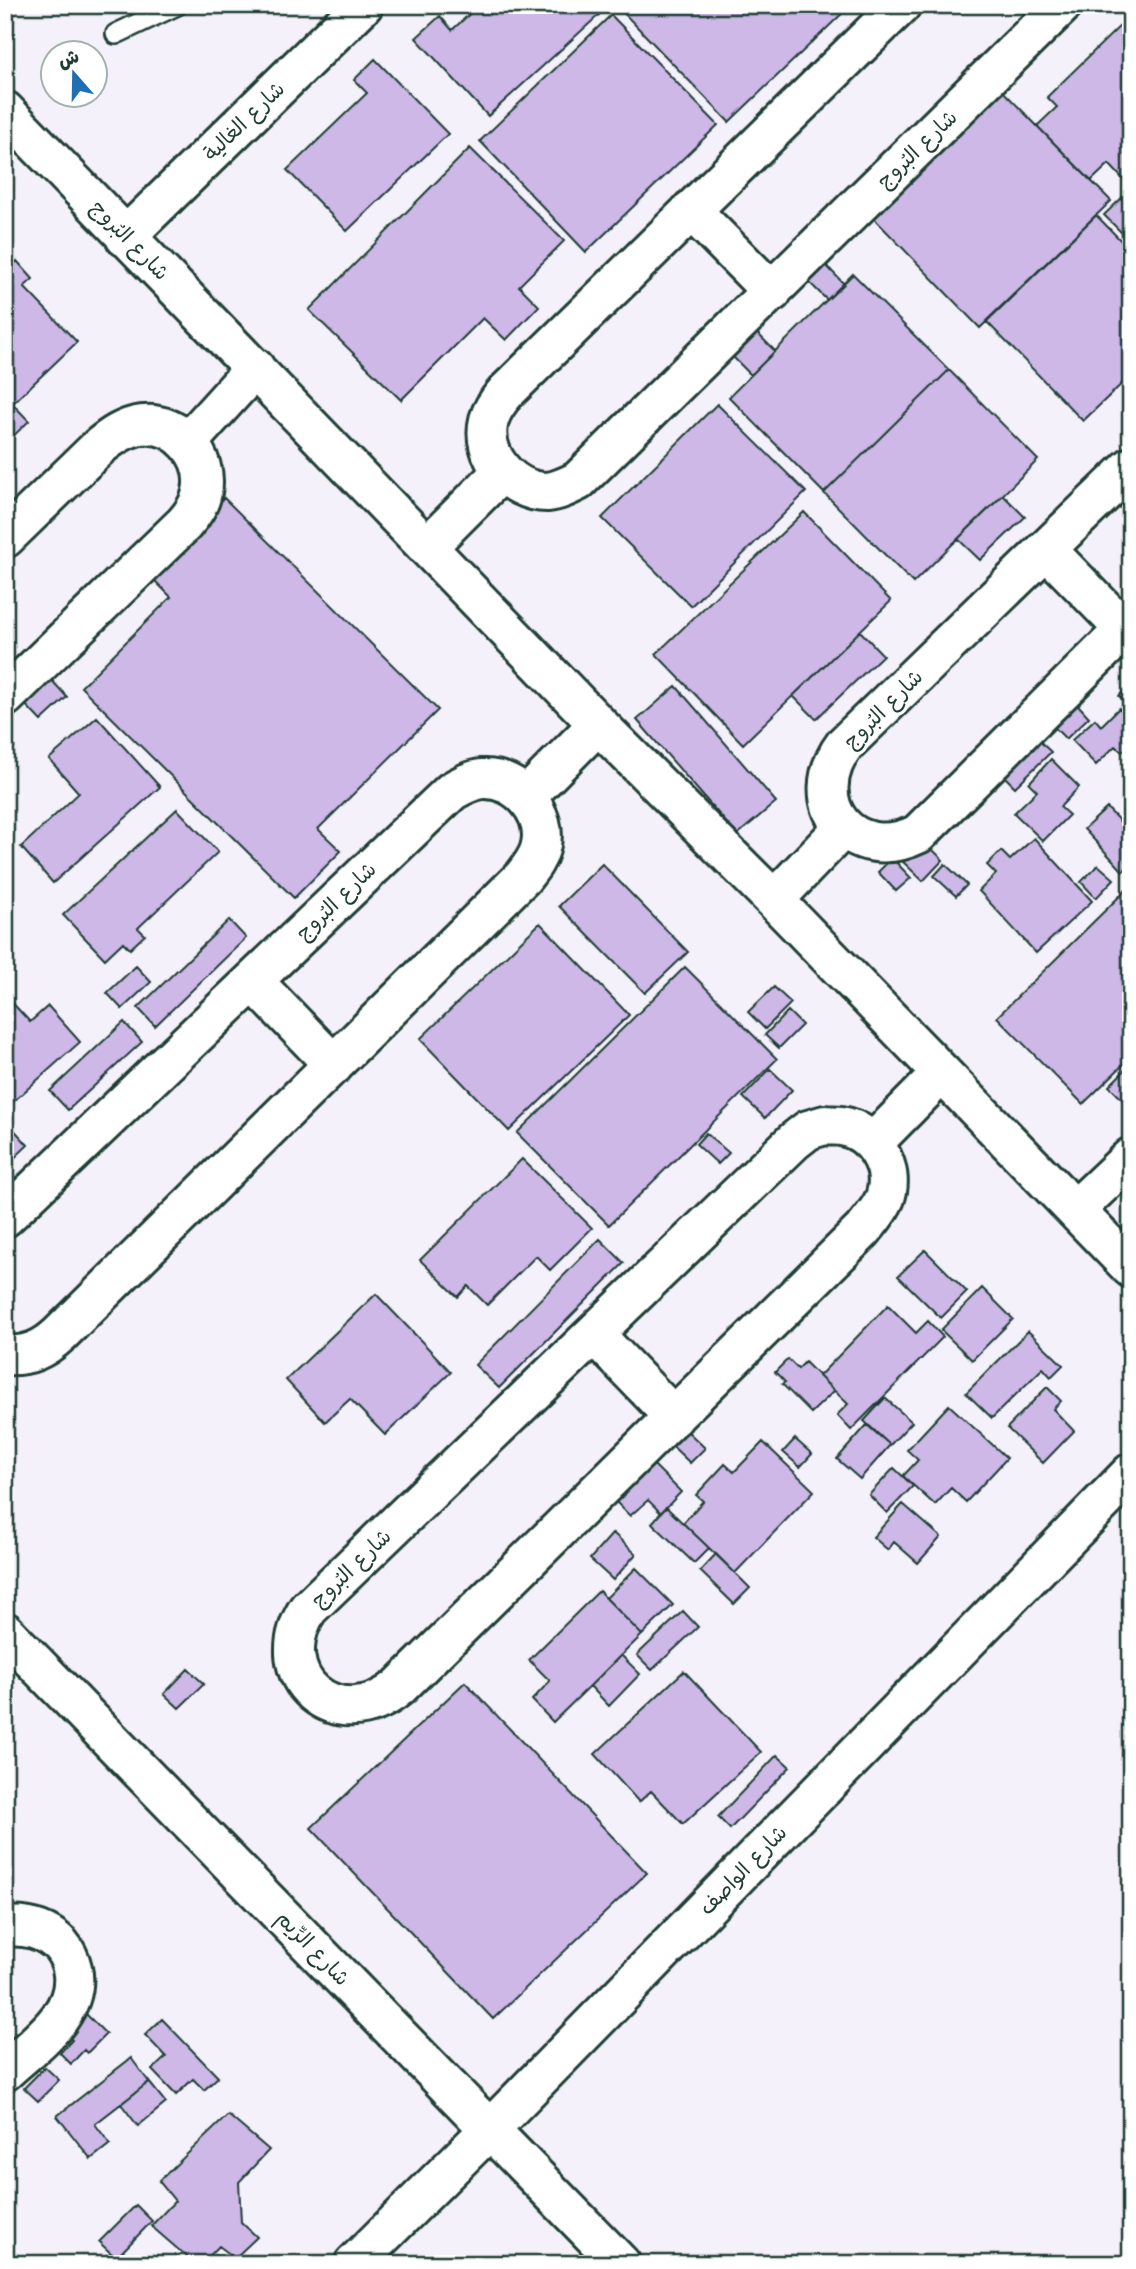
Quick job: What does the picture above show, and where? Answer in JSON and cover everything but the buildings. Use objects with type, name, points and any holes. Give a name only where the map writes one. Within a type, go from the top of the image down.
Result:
[{"type":"street","name":"شارع الغالية","points":[[125,237],[363,5]]},
{"type":"street","points":[[427,547],[502,472],[493,457],[488,440],[488,422],[494,406],[506,391],[901,5]]},
{"type":"street","name":"شارع البُروج","points":[[502,472],[523,486],[547,492],[563,489],[578,481],[1062,5]]},
{"type":"street","name":"شارع البُروج","points":[[5,111],[598,724],[774,900],[1131,1268]]},
{"type":"street","points":[[691,210],[772,292]]},
{"type":"street","points":[[188,442],[256,368]]},
{"type":"street","points":[[5,538],[99,447],[126,429],[143,424],[175,432],[188,442],[198,457],[203,475],[202,493],[195,510],[184,524],[5,697]]},
{"type":"street","name":"شارع البُروج","points":[[844,827],[834,812],[828,795],[828,776],[834,759],[845,744],[1131,467]]},
{"type":"street","points":[[774,900],[844,827],[857,837],[888,844],[904,841],[918,834],[1128,626],[1045,549]]},
{"type":"street","points":[[5,1355],[17,1356],[33,1352],[54,1340],[523,877],[535,862],[541,847],[538,814],[526,797],[598,724]]},
{"type":"street","name":"شارع البُروج","points":[[5,1217],[452,791],[483,779],[500,781],[516,788],[526,797]]},
{"type":"street","points":[[253,981],[334,1065]]},
{"type":"street","points":[[873,1143],[942,1073]]},
{"type":"street","name":"شارع البُروج","points":[[825,1125],[842,1126],[859,1132],[873,1143],[883,1159],[887,1178],[885,1196],[876,1213],[863,1230],[674,1417],[387,1697],[358,1708],[327,1702],[314,1693],[297,1668],[294,1652],[300,1622],[309,1609],[594,1334],[794,1140],[808,1130],[825,1125]]},
{"type":"street","points":[[1075,1210],[1131,1157]]},
{"type":"street","points":[[594,1334],[674,1417]]},
{"type":"street","name":"شارع الواصف","points":[[354,2264],[489,2130],[1131,1473]]},
{"type":"street","name":"شارع الرِّيم","points":[[5,1632],[621,2264]]},
{"type":"street","points":[[5,1927],[20,1925],[36,1928],[50,1936],[62,1947],[74,1976],[68,2007],[5,2071]]},
{"type":"lane","points":[[116,34],[177,5]]}]
